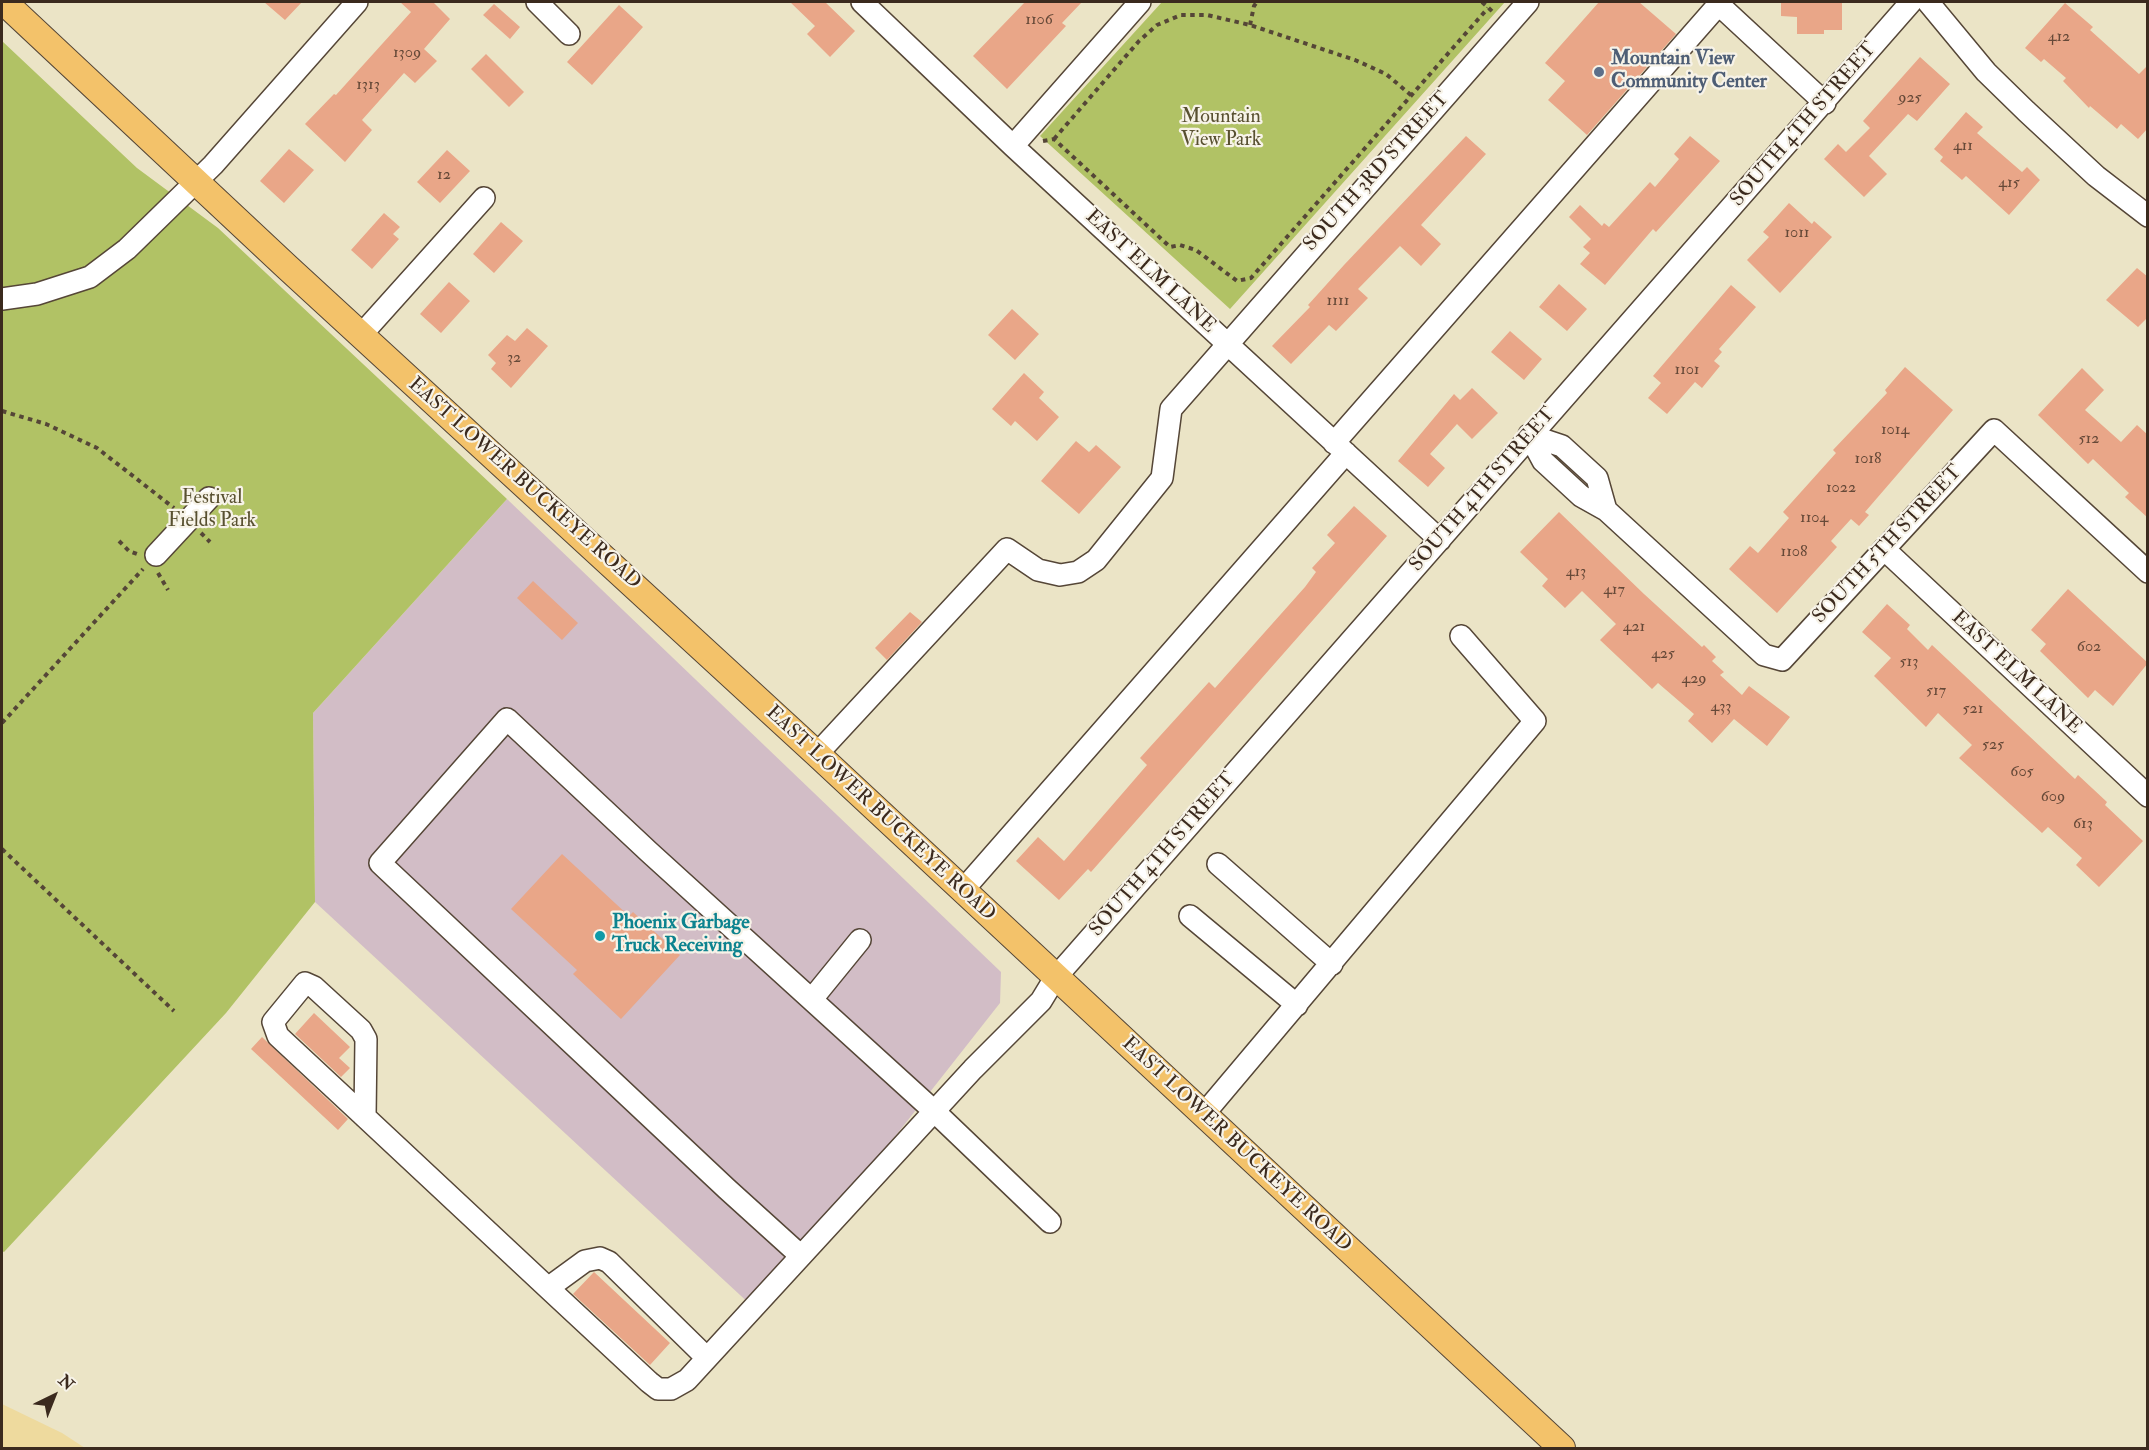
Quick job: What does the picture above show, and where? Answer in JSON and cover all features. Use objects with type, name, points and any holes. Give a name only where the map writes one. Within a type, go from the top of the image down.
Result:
[{"type":"main road","name":"EAST LOWER BUCKEYE ROAD","points":[[4,2],[361,335],[817,754],[1562,1449]]},
{"type":"street","points":[[2,299],[38,294],[90,277],[127,249],[213,165],[357,2]]},
{"type":"street","points":[[537,2],[569,34]]},
{"type":"street","name":"EAST ELM LANE","points":[[862,2],[1013,146],[1440,540]]},
{"type":"street","points":[[1013,146],[1140,2]]},
{"type":"street","name":"SOUTH 3RD STREET","points":[[817,754],[1007,549],[1038,570],[1060,575],[1078,572],[1096,560],[1162,478],[1171,409],[1226,343],[1528,2]]},
{"type":"street","name":"SOUTH 4TH STREET","points":[[548,1288],[658,1389],[671,1389],[687,1380],[934,1111],[1041,1001],[1055,978],[1440,540],[1529,435],[1825,103],[1911,2]]},
{"type":"street","points":[[1928,2],[1986,72],[2018,104],[2096,176],[2148,216]]},
{"type":"street","points":[[963,890],[1717,3],[1825,103]]},
{"type":"street","points":[[361,335],[484,198]]},
{"type":"street","name":"SOUTH 5TH STREET","points":[[1529,435],[1543,461],[1581,496],[1606,510],[1764,655],[1782,660],[1994,430],[2148,572]]},
{"type":"street","points":[[156,555],[209,498]]},
{"type":"street","name":"EAST ELM LANE","points":[[1884,549],[2148,796]]},
{"type":"street","points":[[1203,1115],[1535,721],[1461,636]]},
{"type":"street","points":[[801,1256],[726,1189],[380,863],[507,719],[649,852],[934,1111],[1050,1222]]},
{"type":"street","points":[[1218,864],[1332,964]]},
{"type":"street","points":[[1190,916],[1297,1005]]},
{"type":"street","points":[[812,999],[860,940]]},
{"type":"street","points":[[365,1117],[366,1039],[361,1030],[322,994],[305,983],[273,1022],[274,1030],[365,1117],[548,1288],[585,1261],[600,1258],[609,1262],[707,1358]]},
{"type":"path","points":[[1250,25],[1257,2]]},
{"type":"path","points":[[1054,140],[1170,247],[1180,245],[1196,250],[1237,280],[1251,278],[1488,8]]},
{"type":"path","points":[[1013,146],[1054,140],[1139,41],[1157,26],[1181,15],[1207,15],[1250,25],[1355,60],[1386,74],[1430,112]]},
{"type":"path","points":[[2,411],[46,424],[97,448],[188,521],[210,542]]},
{"type":"path","points":[[2,723],[156,555]]},
{"type":"path","points":[[2,849],[174,1011]]},
{"type":"shaded area","points":[[507,499],[1001,972],[1000,1003],[801,1256],[753,1307],[315,902],[313,713]]},
{"type":"green space","name":"Mountain View Park","points":[[1162,2],[1505,2],[1230,309],[1040,136]]},
{"type":"green space","name":"Festival Fields Park","points":[[2,41],[137,168],[218,228],[507,499],[313,713],[315,902],[226,1013],[4,1252],[2,1251]]},
{"type":"sand","points":[[2,1404],[62,1433],[85,1448],[2,1448]]},
{"type":"building","points":[[264,2],[302,2],[285,20]]},
{"type":"building","points":[[400,2],[433,2],[450,19],[424,49],[437,61],[415,83],[404,73],[362,120],[372,130],[345,162],[305,124],[334,94],[336,95],[411,12]]},
{"type":"building","points":[[790,2],[825,2],[855,31],[830,57],[807,34],[815,26]]},
{"type":"building","points":[[1025,2],[1082,2],[1062,23],[1066,26],[1007,89],[973,56]]},
{"type":"building","name":"Mountain View Community Center","points":[[1599,2],[1639,2],[1676,34],[1587,135],[1548,100],[1565,81],[1545,63]]},
{"type":"building","points":[[1781,2],[1842,2],[1842,30],[1824,30],[1824,34],[1797,34],[1797,17],[1781,16]]},
{"type":"building","points":[[2065,3],[2093,27],[2090,30],[2139,74],[2148,65],[2148,128],[2138,139],[2121,124],[2117,129],[2090,106],[2089,108],[2063,81],[2066,78],[2044,59],[2041,62],[2025,48]]},
{"type":"building","points":[[494,4],[520,27],[510,39],[483,15]]},
{"type":"building","points":[[619,5],[643,27],[592,85],[567,62]]},
{"type":"building","points":[[486,54],[524,92],[509,107],[471,69]]},
{"type":"building","points":[[1920,57],[1950,84],[1917,121],[1908,114],[1869,156],[1887,174],[1864,197],[1824,159],[1838,144],[1846,152],[1870,128],[1863,121]]},
{"type":"building","points":[[1966,112],[1983,127],[1977,133],[2022,172],[2027,167],[2040,180],[2009,215],[1966,176],[1962,180],[1940,161],[1943,157],[1934,149]]},
{"type":"building","points":[[1466,136],[1486,154],[1421,225],[1441,244],[1421,266],[1400,246],[1358,289],[1368,298],[1336,331],[1329,325],[1291,364],[1272,346],[1310,307],[1308,305],[1344,265]]},
{"type":"building","points":[[1690,136],[1720,161],[1656,232],[1653,229],[1605,285],[1580,264],[1590,253],[1583,247],[1591,239],[1569,217],[1580,205],[1602,226],[1604,223],[1609,227],[1650,182],[1655,187],[1679,159],[1674,154]]},
{"type":"building","points":[[289,149],[314,170],[284,203],[260,181]]},
{"type":"building","points":[[447,150],[470,171],[440,203],[417,182]]},
{"type":"building","points":[[1789,203],[1812,224],[1814,221],[1832,237],[1780,293],[1747,260],[1769,237],[1763,232]]},
{"type":"building","points":[[384,213],[400,227],[393,234],[399,239],[372,269],[351,250]]},
{"type":"building","points":[[501,222],[523,241],[494,273],[473,254]]},
{"type":"building","points":[[2137,268],[2148,277],[2148,317],[2138,327],[2106,300]]},
{"type":"building","points":[[449,282],[470,301],[441,333],[420,314]]},
{"type":"building","points":[[1559,284],[1587,309],[1567,331],[1539,307]]},
{"type":"building","points":[[1731,285],[1756,307],[1719,349],[1722,352],[1714,361],[1720,366],[1702,388],[1695,382],[1667,414],[1648,398],[1661,383],[1653,376]]},
{"type":"building","points":[[1012,309],[1039,334],[1015,360],[988,335]]},
{"type":"building","points":[[527,328],[548,346],[511,388],[491,369],[496,363],[488,355],[507,335],[515,341]]},
{"type":"building","points":[[1510,331],[1542,359],[1524,380],[1491,352]]},
{"type":"building","points":[[1905,367],[1953,410],[1865,512],[1869,515],[1859,526],[1851,519],[1831,541],[1837,547],[1777,613],[1729,569],[1750,546],[1758,553],[1789,518],[1783,512],[1836,453],[1833,450],[1887,393],[1885,390]]},
{"type":"building","points":[[2082,368],[2104,390],[2085,410],[2121,442],[2137,425],[2148,435],[2148,518],[2125,497],[2129,493],[2093,459],[2088,464],[2038,415]]},
{"type":"building","points":[[1024,373],[1044,392],[1039,398],[1059,417],[1037,441],[1015,421],[1011,426],[992,409]]},
{"type":"building","points":[[1472,388],[1498,413],[1472,439],[1457,424],[1430,454],[1445,468],[1428,487],[1398,461],[1454,394],[1460,400]]},
{"type":"building","points":[[1076,441],[1089,452],[1096,445],[1121,467],[1079,514],[1041,481]]},
{"type":"building","points":[[1354,506],[1387,536],[1091,872],[1088,869],[1059,900],[1016,861],[1038,837],[1064,861],[1147,765],[1140,758],[1209,682],[1215,688],[1305,587],[1316,572],[1312,568],[1335,543],[1327,535]]},
{"type":"building","points":[[1559,512],[1644,594],[1716,657],[1712,661],[1724,672],[1720,675],[1742,695],[1749,686],[1790,717],[1767,746],[1734,719],[1712,743],[1688,721],[1694,714],[1658,683],[1652,689],[1600,640],[1616,624],[1582,591],[1565,608],[1542,586],[1548,579],[1520,552]]},
{"type":"building","points":[[533,581],[578,623],[562,640],[517,598]]},
{"type":"building","points":[[2068,589],[2148,663],[2113,706],[2095,690],[2088,698],[2040,651],[2046,644],[2031,630]]},
{"type":"building","points":[[1887,604],[1910,625],[1907,629],[1928,650],[1932,645],[2075,779],[2078,775],[2107,802],[2105,805],[2143,841],[2099,887],[2076,865],[2082,858],[2048,827],[2042,833],[1959,758],[1972,745],[1938,713],[1926,727],[1874,676],[1891,658],[1862,632]]},
{"type":"building","points":[[910,612],[922,622],[887,660],[875,648]]},
{"type":"building","name":"Phoenix Garbage Truck Receiving","points":[[562,854],[629,916],[633,912],[680,955],[621,1019],[573,974],[577,970],[511,909]]},
{"type":"building","points":[[314,1013],[350,1047],[339,1058],[350,1068],[341,1077],[295,1034]]},
{"type":"building","points":[[262,1037],[348,1119],[338,1130],[251,1049]]},
{"type":"building","points":[[594,1272],[670,1343],[650,1365],[573,1294]]},
{"type":"place","name":"Mountain View Community Center","points":[[1599,72]]},
{"type":"place","name":"Phoenix Garbage Truck Receiving","points":[[600,936]]}]
